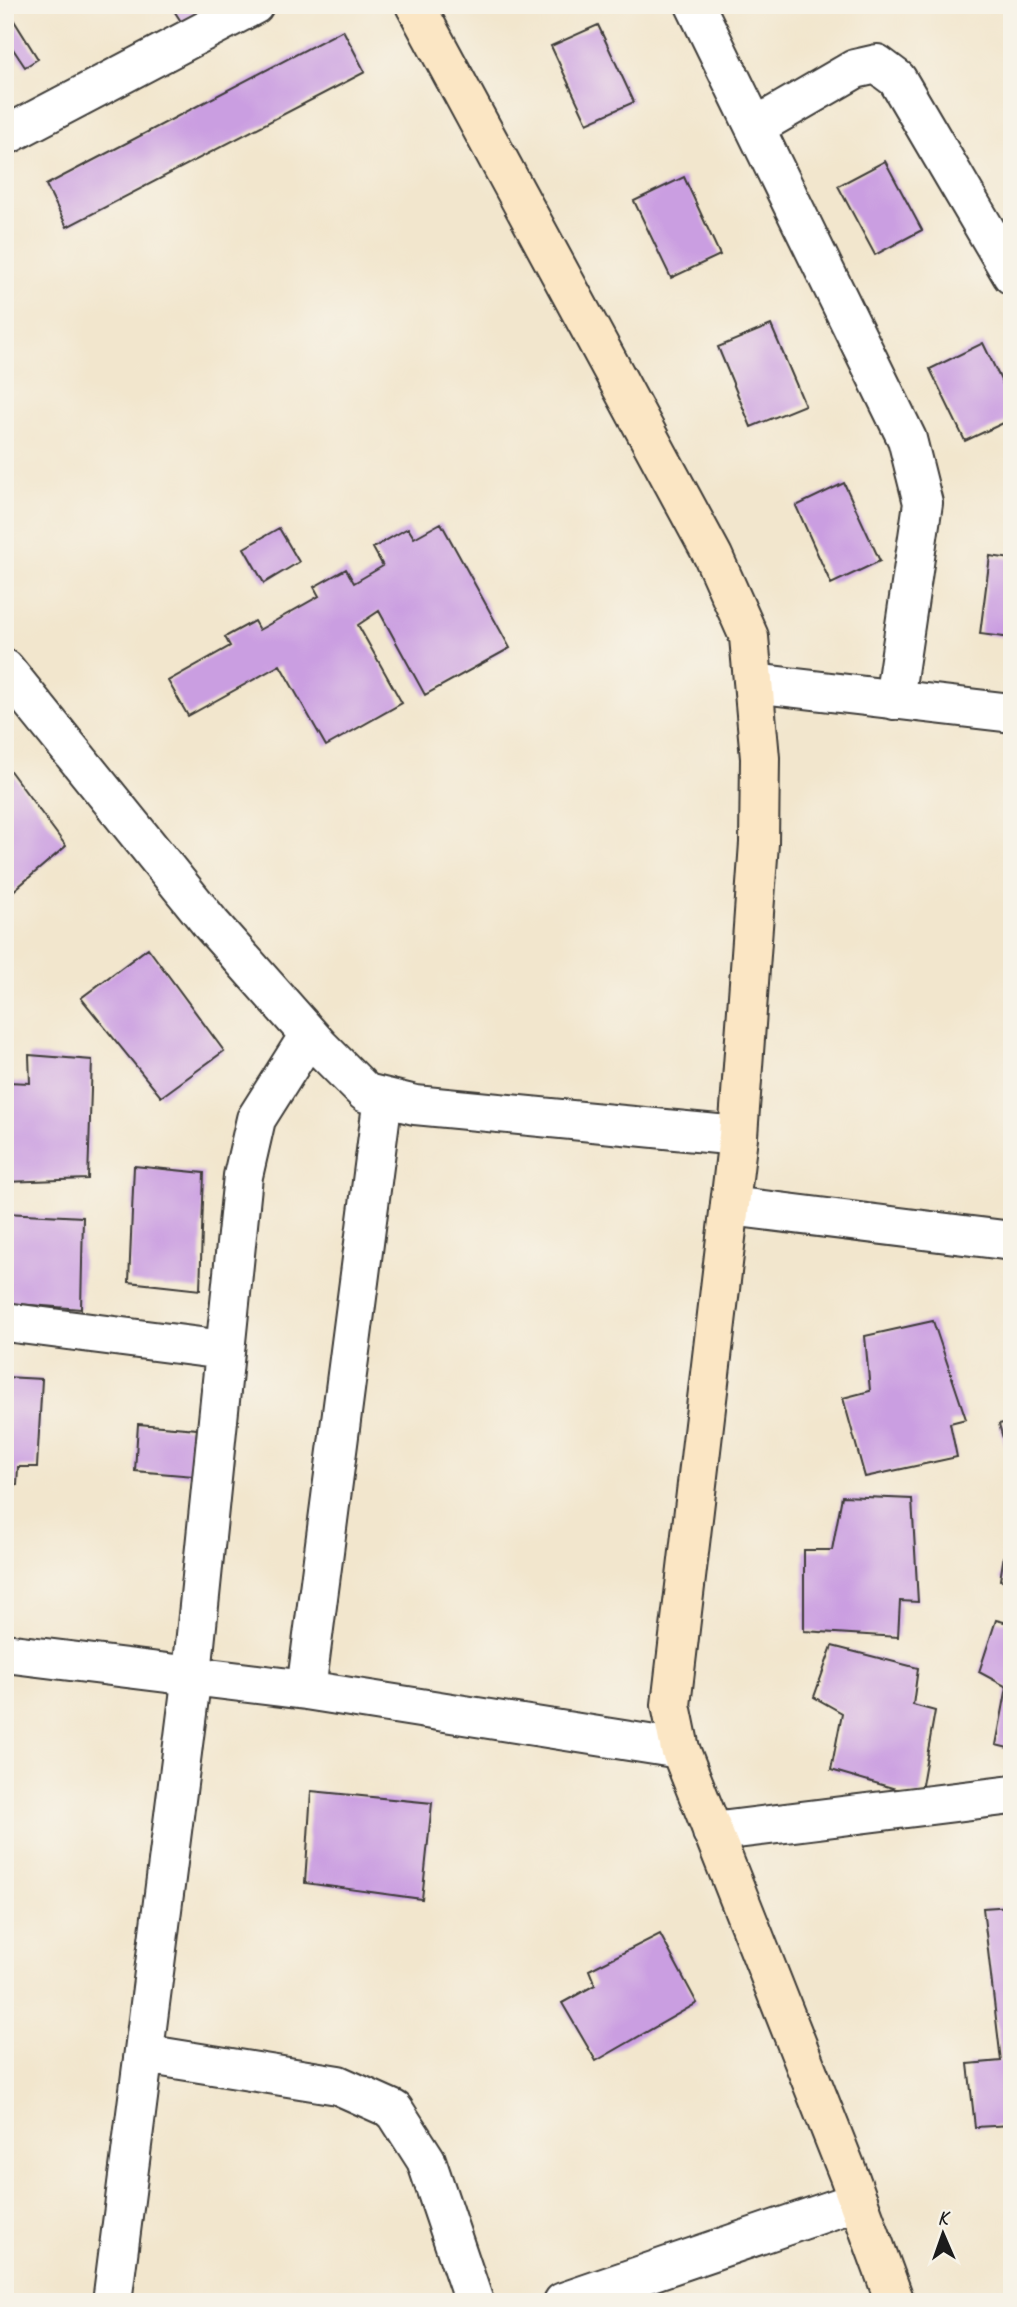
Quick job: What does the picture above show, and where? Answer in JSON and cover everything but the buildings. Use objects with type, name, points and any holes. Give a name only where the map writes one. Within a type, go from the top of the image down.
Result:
[{"type":"street","points":[[5,136],[254,5]]},
{"type":"street","points":[[415,5],[713,556],[749,637],[760,758],[759,842],[730,1206],[671,1705],[680,1749],[858,2201],[895,2302]]},
{"type":"street","points":[[695,5],[907,439],[923,502],[894,699]]},
{"type":"street","points":[[755,127],[855,69],[877,64],[897,79],[1012,275]]},
{"type":"street","points":[[5,669],[211,924],[309,1035],[366,1093],[415,1105],[737,1136]]},
{"type":"street","points":[[754,683],[1012,713]]},
{"type":"street","points":[[112,2302],[192,1674],[243,1176],[256,1119],[309,1035]]},
{"type":"street","points":[[306,1690],[383,1097]]},
{"type":"street","points":[[730,1206],[1012,1241]]},
{"type":"street","points":[[5,1322],[224,1350]]},
{"type":"street","points":[[5,1653],[306,1690],[680,1749]]},
{"type":"street","points":[[712,1832],[1012,1795]]},
{"type":"street","points":[[144,2054],[338,2085],[394,2110],[425,2160],[474,2302]]},
{"type":"street","points":[[563,2302],[858,2201]]}]
